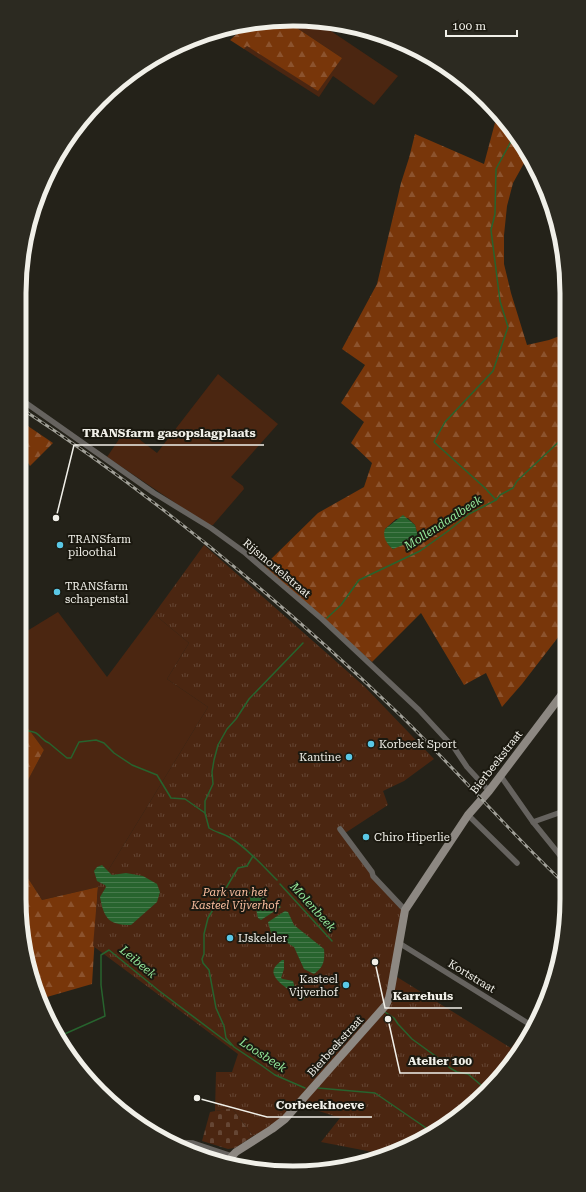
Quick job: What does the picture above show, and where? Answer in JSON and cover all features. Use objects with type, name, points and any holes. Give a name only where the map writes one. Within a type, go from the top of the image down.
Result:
[{"type":"street","name":"Rijsmortelstraat","points":[[26,403],[154,493],[211,528],[244,552],[328,624],[419,710],[456,749],[467,767],[489,791]]},
{"type":"street","name":"Bierbeekstraat","points":[[231,1159],[236,1152],[278,1125],[382,1009],[389,998],[405,910],[468,815],[489,791],[560,697]]},
{"type":"street","points":[[500,775],[560,855]]},
{"type":"street","points":[[534,822],[560,813]]},
{"type":"street","points":[[468,815],[517,863]]},
{"type":"street","points":[[340,829],[372,872],[373,876],[405,910]]},
{"type":"street","name":"Kortstraat","points":[[399,943],[528,1024]]},
{"type":"street","points":[[184,1143],[193,1143],[223,1157]]},
{"type":"green space","points":[[294,26],[326,28],[398,76],[374,105],[333,76],[319,97],[244,49],[247,46],[342,58]]},
{"type":"green space","points":[[294,26],[342,58],[318,91],[247,46],[244,49],[230,40],[241,31],[258,28]]},
{"type":"green space","points":[[496,119],[505,130],[525,162],[513,183],[507,206],[504,235],[504,264],[511,293],[527,345],[560,336],[560,635],[502,707],[486,673],[464,685],[421,613],[372,662],[264,566],[318,513],[364,487],[372,463],[351,443],[364,422],[341,403],[365,365],[342,349],[377,284],[401,183],[415,134],[484,164]],"holes":[[[408,518],[415,525],[418,536],[393,549],[387,543],[385,529],[396,519]]]},
{"type":"green space","points":[[218,374],[278,424],[231,477],[243,486],[244,489],[213,525],[208,525],[107,457],[126,429],[157,453]]},
{"type":"green space","points":[[26,425],[53,443],[30,466],[26,459]]},
{"type":"green space","name":"Park van het Kasteel Vijverhof","points":[[204,545],[365,687],[434,759],[404,781],[383,791],[388,805],[342,835],[402,908],[385,1001],[277,1123],[253,1136],[232,1108],[215,1111],[216,1072],[232,1072],[238,1054],[93,946],[98,887],[208,707],[167,679],[189,643],[154,614]]},
{"type":"green space","points":[[58,612],[107,677],[154,614],[189,643],[167,679],[208,707],[98,887],[42,900],[26,875],[26,784],[44,750],[26,726],[26,630],[27,631]]},
{"type":"green space","points":[[26,726],[44,750],[26,784]]},
{"type":"green space","points":[[26,875],[42,900],[98,887],[92,984],[45,998],[35,968],[28,934]]},
{"type":"green space","points":[[397,977],[511,1048],[528,1024],[505,1062],[482,1088],[456,1111],[426,1130],[395,1146],[376,1153],[321,1142],[340,1118],[316,1110],[305,1101],[384,1013]]},
{"type":"green space","points":[[232,1108],[253,1136],[235,1148],[228,1149],[202,1141],[210,1112]]},
{"type":"shaded area","points":[[403,515],[415,525],[418,536],[408,543],[393,549],[386,540],[384,532],[385,529]]},
{"type":"shaded area","points":[[102,865],[112,875],[126,873],[143,876],[157,884],[160,892],[157,902],[131,925],[123,925],[112,922],[108,919],[103,910],[100,897],[106,887],[97,881],[94,871],[97,867]]},
{"type":"shaded area","points":[[256,889],[262,892],[266,897],[268,908],[273,909],[275,906],[279,905],[281,907],[261,920],[258,918],[256,909],[251,905],[249,892]]},
{"type":"shaded area","points":[[285,911],[288,912],[294,925],[324,949],[323,963],[320,969],[314,974],[304,969],[294,947],[271,933],[268,922]]},
{"type":"shaded area","points":[[282,960],[284,960],[284,969],[281,978],[293,981],[295,988],[305,993],[305,998],[303,1000],[300,1001],[300,996],[282,984],[274,976],[273,971],[275,967]]},
{"type":"waterway","points":[[496,500],[485,488],[434,442],[445,422],[493,371],[508,327],[500,301],[491,230],[495,214],[496,169],[512,140]]},
{"type":"waterway","name":"Mollendaalbeek","points":[[327,618],[341,605],[359,580],[420,551],[469,514],[496,500],[500,495],[513,488],[517,481],[560,441]]},
{"type":"waterway","name":"Mollendaalbeek","points":[[205,813],[205,801],[213,784],[212,772],[214,760],[218,745],[227,729],[236,719],[249,699],[303,643]]},
{"type":"waterway","name":"Molenbeek","points":[[26,730],[38,734],[67,758],[71,758],[79,742],[96,740],[104,743],[114,753],[132,765],[157,775],[171,798],[185,799],[205,813],[209,828],[229,837],[241,845],[277,880]]},
{"type":"waterway","name":"Loosbeek","points":[[253,856],[247,866],[238,868],[208,918],[204,934],[204,954],[202,959],[203,963],[209,970],[216,1008],[224,1026],[226,1038],[234,1047],[275,1075],[305,1088]]},
{"type":"waterway","name":"Molenbeek","points":[[280,884],[332,941]]},
{"type":"waterway","name":"Leibeek","points":[[63,1034],[105,1016],[101,985],[101,955],[109,950],[158,990],[231,1045]]},
{"type":"waterway","name":"Molenbeek","points":[[385,1012],[394,1018],[412,1039],[450,1068],[457,1072],[468,1074],[482,1087]]},
{"type":"waterway","name":"Loosbeek","points":[[318,1088],[375,1093],[428,1129]]},
{"type":"railway","points":[[26,412],[119,476],[168,513],[308,630],[398,713],[560,879]]},
{"type":"place","name":"TRANSfarm gasopslagplaats","points":[[56,518]]},
{"type":"place","name":"TRANSfarm piloothal","points":[[60,545]]},
{"type":"place","name":"TRANSfarm schapenstal","points":[[57,592]]},
{"type":"place","name":"Korbeek Sport","points":[[371,744]]},
{"type":"place","name":"Kantine","points":[[349,757]]},
{"type":"place","name":"Chiro Hiperlie","points":[[366,837]]},
{"type":"place","name":"IJskelder","points":[[230,938]]},
{"type":"place","name":"Karrehuis","points":[[375,962]]},
{"type":"place","name":"Kasteel Vijverhof","points":[[346,985]]},
{"type":"place","name":"Atelier 100","points":[[388,1019]]},
{"type":"place","name":"Corbeekhoeve","points":[[197,1098]]}]
